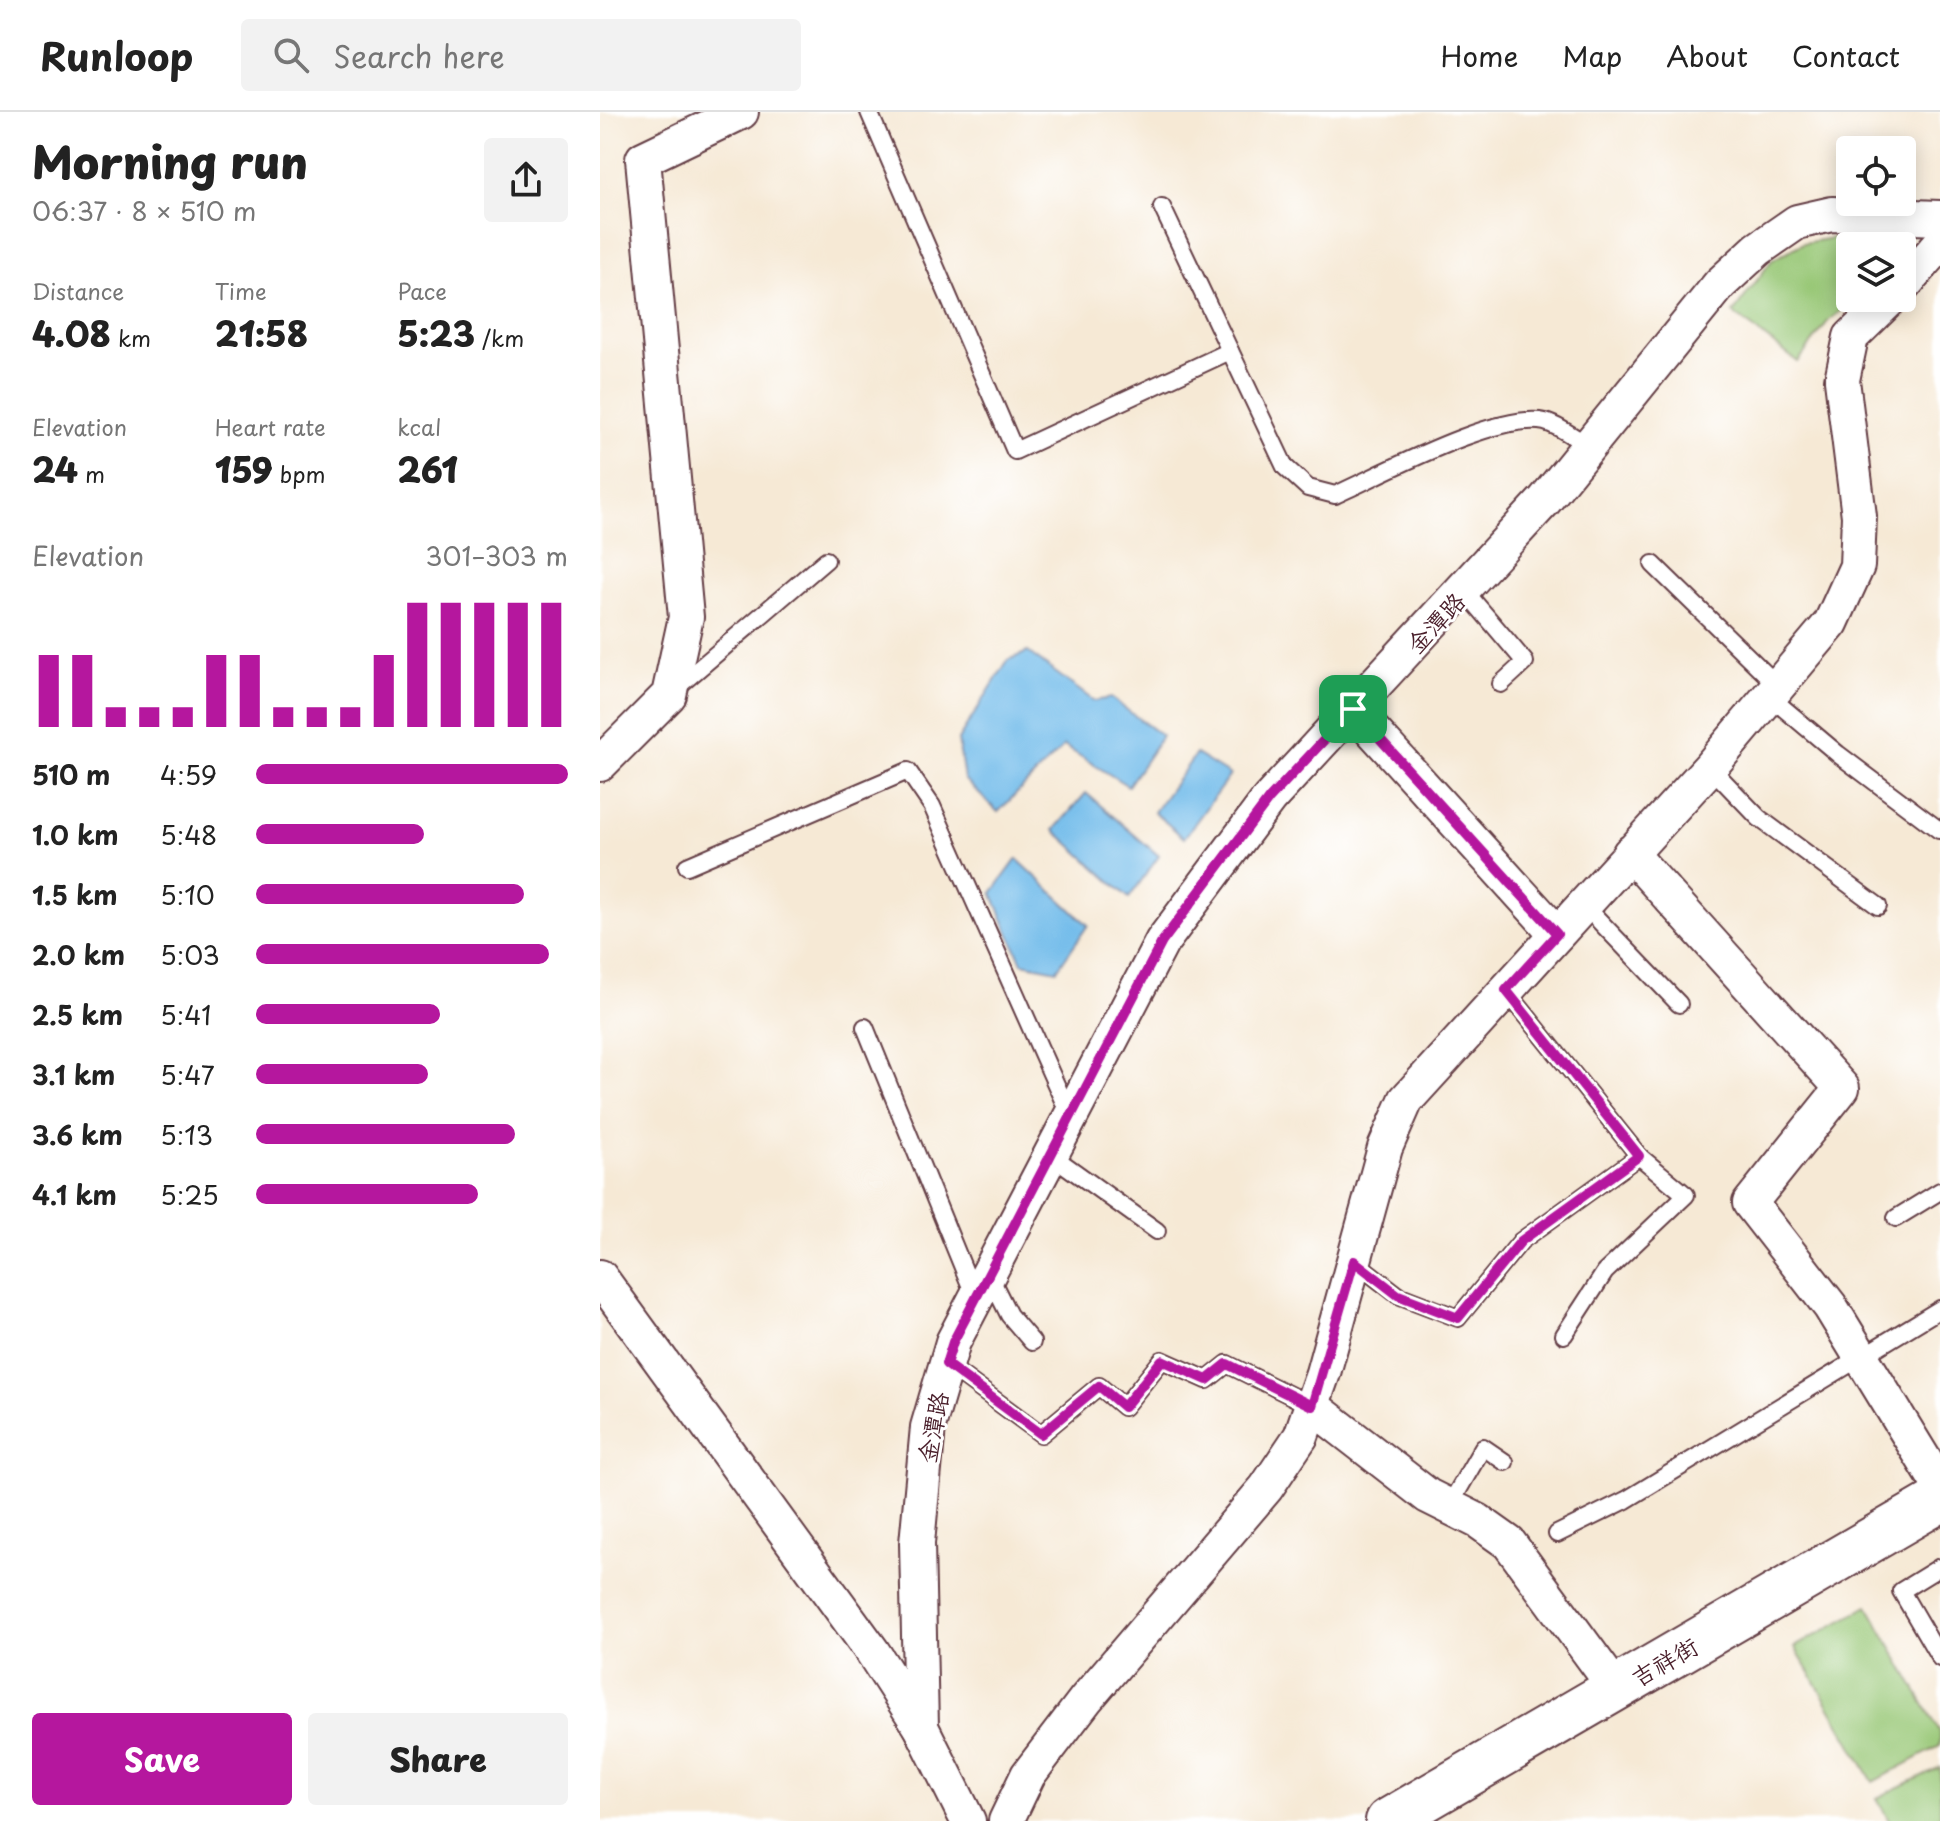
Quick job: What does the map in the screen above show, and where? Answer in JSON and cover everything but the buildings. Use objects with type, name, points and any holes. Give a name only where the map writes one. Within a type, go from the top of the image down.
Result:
[{"type":"street","points":[[600,764],[669,695],[686,617],[643,159],[741,112]]},
{"type":"street","name":"金潭路","points":[[921,1727],[917,1543],[928,1427],[946,1364],[982,1287],[1162,942],[1269,799],[1464,590],[1589,446],[1720,284],[1758,249],[1797,222],[1832,214],[1940,218]]},
{"type":"street","points":[[1916,271],[1940,244]]},
{"type":"street","points":[[1006,1821],[1028,1775],[1086,1699],[1266,1488],[1301,1436],[1385,1148],[1406,1100],[1710,767],[1831,623],[1857,566],[1859,516],[1842,380],[1851,337],[1877,312]]},
{"type":"street","points":[[1353,709],[1557,934]]},
{"type":"street","points":[[1630,853],[1842,1088],[1750,1203],[1822,1295],[1940,1486]]},
{"type":"street","points":[[600,1277],[872,1651],[921,1727],[968,1821]]},
{"type":"street","points":[[1312,1406],[1417,1488],[1509,1543],[1616,1689]]},
{"type":"street","name":"吉祥街","points":[[1388,1821],[1940,1500]]},
{"type":"lane","points":[[869,112],[1015,451],[1230,351]]},
{"type":"lane","points":[[1162,207],[1285,467],[1308,488],[1335,495],[1488,428],[1517,421],[1546,422],[1589,446]]},
{"type":"lane","points":[[669,695],[826,560]]},
{"type":"lane","points":[[1653,564],[1838,754],[1939,830]]},
{"type":"lane","points":[[1464,590],[1525,662],[1501,684]]},
{"type":"lane","points":[[1710,767],[1759,818],[1878,906]]},
{"type":"lane","points":[[687,866],[908,771],[932,806],[1071,1118]]},
{"type":"lane","points":[[1584,905],[1679,1004]]},
{"type":"lane","points":[[1506,990],[1639,1156],[1686,1195],[1605,1272],[1564,1335]]},
{"type":"lane","points":[[865,1027],[982,1287],[1032,1342]]},
{"type":"lane","points":[[1051,1155],[1157,1231]]},
{"type":"lane","points":[[1354,1261],[1398,1295],[1458,1318],[1521,1241],[1639,1156]]},
{"type":"lane","points":[[1896,1218],[1940,1191]]},
{"type":"lane","points":[[1557,1534],[1626,1500],[1940,1309]]},
{"type":"lane","points":[[946,1364],[1041,1434],[1099,1386],[1124,1407],[1162,1360],[1207,1380],[1227,1364],[1312,1406]]},
{"type":"lane","points":[[1449,1506],[1483,1447],[1505,1462]]},
{"type":"lane","points":[[1940,1567],[1901,1591],[1940,1658]]},
{"type":"green space","points":[[1836,237],[1836,312],[1840,312],[1829,320],[1798,362],[1733,313],[1772,260],[1803,243]]},
{"type":"green space","points":[[1868,1606],[1940,1732],[1940,1746],[1873,1782],[1795,1647]]},
{"type":"green space","points":[[1940,1767],[1940,1816],[1929,1821],[1889,1821],[1877,1798]]},
{"type":"water","points":[[1028,652],[1094,701],[1111,698],[1162,736],[1128,786],[1064,746],[998,812],[964,779],[958,740],[1008,660]]},
{"type":"water","points":[[1196,754],[1230,775],[1184,838],[1154,812]]},
{"type":"water","points":[[1086,793],[1159,856],[1129,898],[1054,830]]},
{"type":"water","points":[[1017,859],[1088,925],[1057,970],[1022,963],[992,893]]},
{"type":"route","points":[[1353,709],[1557,934],[1506,990],[1639,1156],[1521,1241],[1458,1318],[1398,1295],[1354,1261],[1312,1406],[1227,1364],[1207,1380],[1162,1360],[1124,1407],[1099,1386],[1041,1434],[946,1364],[953,1342],[1162,942],[1269,799],[1353,709]]}]
